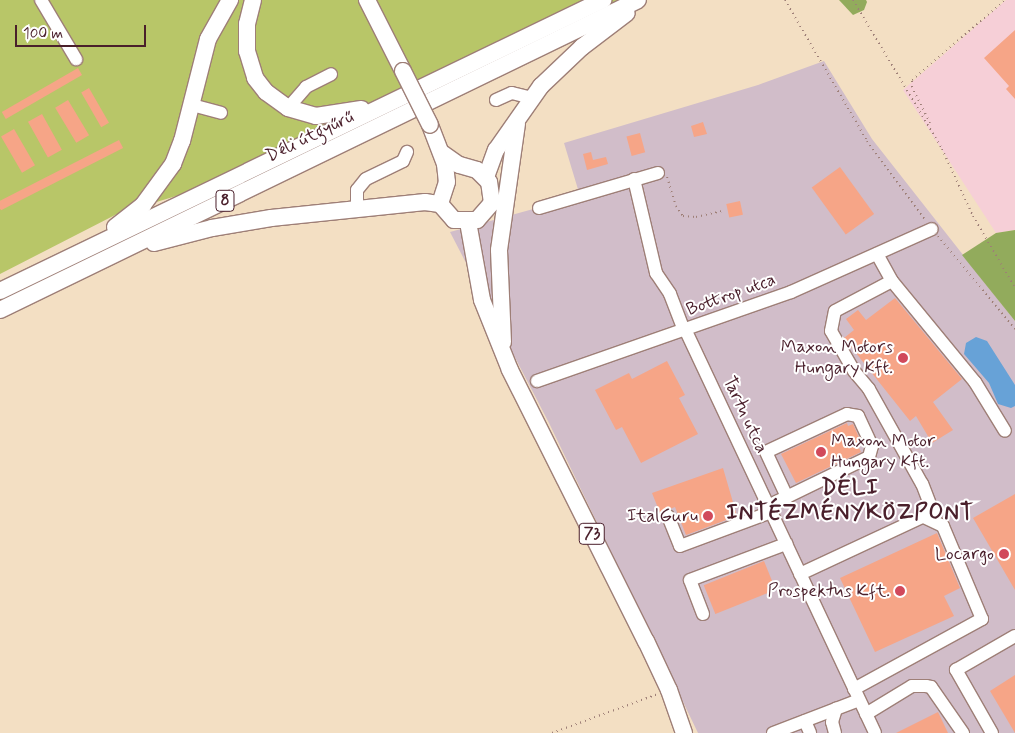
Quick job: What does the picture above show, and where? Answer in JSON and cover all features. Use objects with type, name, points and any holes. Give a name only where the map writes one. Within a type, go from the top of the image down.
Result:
[{"type":"main road","points":[[79,253],[130,217],[157,188],[173,164],[192,105],[208,39],[230,0]]},
{"type":"main road","points":[[254,0],[246,38],[251,67],[266,92],[288,108],[316,116],[341,114],[395,101]]},
{"type":"main road","points":[[359,0],[375,18]]},
{"type":"main road","points":[[367,0],[443,154],[447,182],[440,204]]},
{"type":"main road","name":"Déli útgyűrű","points":[[0,291],[604,0]]},
{"type":"main road","name":"Déli útgyűrű","points":[[0,310],[638,0]]},
{"type":"main road","points":[[440,204],[448,216],[468,222],[483,216],[492,203],[493,195],[486,177],[491,159],[532,98],[582,47],[645,0]]},
{"type":"main road","points":[[504,352],[499,250],[518,117]]},
{"type":"main road","points":[[443,154],[459,165],[486,177]]},
{"type":"main road","points":[[117,253],[212,228],[357,209],[440,204]]},
{"type":"main road","name":"73","points":[[468,222],[482,300],[504,352],[669,690],[684,733]]},
{"type":"street","points":[[41,0],[76,59]]},
{"type":"street","points":[[288,108],[306,87],[330,74]]},
{"type":"street","points":[[496,100],[512,93],[532,98]]},
{"type":"street","points":[[192,105],[220,113]]},
{"type":"street","points":[[357,209],[357,190],[366,179],[403,161],[407,152]]},
{"type":"street","points":[[539,208],[658,173]]},
{"type":"street","name":"Tartu utca","points":[[634,179],[656,273],[670,294],[684,330],[874,733]]},
{"type":"street","name":"Bottrop utca","points":[[537,380],[790,292],[932,228]]},
{"type":"street","points":[[877,254],[892,281],[975,382],[1004,431]]},
{"type":"street","points":[[773,733],[807,727],[982,619],[943,526],[929,515],[922,484],[869,388],[854,371],[832,331],[835,311],[892,281]]},
{"type":"street","points":[[668,516],[680,546],[769,509],[787,496],[868,457],[872,446],[858,416],[847,414],[766,452],[787,496]]},
{"type":"street","points":[[800,574],[929,515]]},
{"type":"street","points":[[703,614],[690,580],[786,544]]},
{"type":"street","points":[[992,733],[956,670],[1015,636]]},
{"type":"street","points":[[866,714],[912,686],[926,686],[931,687],[963,733]]},
{"type":"street","points":[[835,733],[832,722],[836,709]]},
{"type":"path","points":[[785,0],[867,141],[932,228],[1015,329]]},
{"type":"path","points":[[853,0],[942,148],[973,216],[1015,288]]},
{"type":"path","points":[[930,123],[912,87],[912,80],[1005,0]]},
{"type":"path","points":[[658,173],[667,177],[676,206],[683,216],[696,217],[722,211]]},
{"type":"path","points":[[552,733],[669,690]]},
{"type":"shaded area","points":[[1006,0],[1015,0],[1015,230],[996,233],[903,90]]},
{"type":"shaded area","points":[[824,61],[872,139],[1015,321],[1015,733],[698,733],[549,423],[450,232],[580,196],[564,143],[758,85]]},
{"type":"green space","points":[[0,0],[619,0],[209,186],[117,214],[0,274]]},
{"type":"green space","points":[[839,0],[866,0],[867,2],[864,10],[853,15]]},
{"type":"green space","points":[[1015,230],[1015,321],[962,255],[996,233]]},
{"type":"water","points":[[976,337],[987,341],[1015,385],[1015,406],[1011,408],[998,404],[989,383],[964,354],[966,343]]},
{"type":"building","points":[[1015,30],[1015,99],[1006,89],[1009,86],[984,58]]},
{"type":"building","points":[[78,68],[82,75],[6,119],[2,112]]},
{"type":"building","points":[[89,88],[109,123],[101,127],[81,92]]},
{"type":"building","points":[[68,100],[89,135],[76,143],[55,108]]},
{"type":"building","points":[[42,114],[62,150],[48,158],[28,122]]},
{"type":"building","points":[[703,122],[707,134],[694,137],[691,126]]},
{"type":"building","points":[[14,129],[35,165],[22,173],[1,136]]},
{"type":"building","points":[[640,133],[645,152],[632,156],[626,137]]},
{"type":"building","points":[[119,140],[123,148],[1,210],[0,201]]},
{"type":"building","points":[[591,152],[593,160],[606,157],[608,164],[587,170],[583,154]]},
{"type":"building","points":[[840,167],[874,214],[846,234],[812,188]]},
{"type":"building","points":[[740,201],[743,215],[729,218],[726,204]]},
{"type":"building","name":"Maxon Motors Hungary Kft.","points":[[895,298],[962,379],[933,402],[953,430],[932,443],[916,416],[910,421],[844,338],[854,330],[846,319],[858,310],[866,320]]},
{"type":"building","points":[[667,361],[685,395],[679,398],[698,434],[641,463],[622,427],[616,430],[595,390],[629,373],[632,379]]},
{"type":"building","name":"Maxon Motor Hungary Kft.","points":[[847,423],[848,426],[853,424],[862,444],[858,446],[861,452],[796,483],[781,454]]},
{"type":"building","points":[[723,468],[737,516],[686,535],[675,507],[660,513],[652,493]]},
{"type":"building","name":"Locargo","points":[[1015,494],[1015,590],[973,518]]},
{"type":"building","name":"Prospektus Kft.","points":[[937,533],[960,588],[944,596],[954,616],[875,652],[840,578]]},
{"type":"building","points":[[764,561],[776,590],[715,614],[704,585]]},
{"type":"building","points":[[1015,675],[1015,733],[990,691]]},
{"type":"building","points":[[938,712],[948,733],[896,733]]},
{"type":"place","name":"Maxon Motors Hungary Kft.","points":[[903,358]]},
{"type":"place","name":"Maxon Motor Hungary Kft.","points":[[821,452]]},
{"type":"place","name":"ItalGuru","points":[[708,516]]},
{"type":"place","name":"Locargo","points":[[1004,554]]},
{"type":"place","name":"Prospektus Kft.","points":[[900,591]]},
{"type":"district","name":"DÉLI INTÉZMÉNYKÖZPONT","points":[[850,500]]}]
